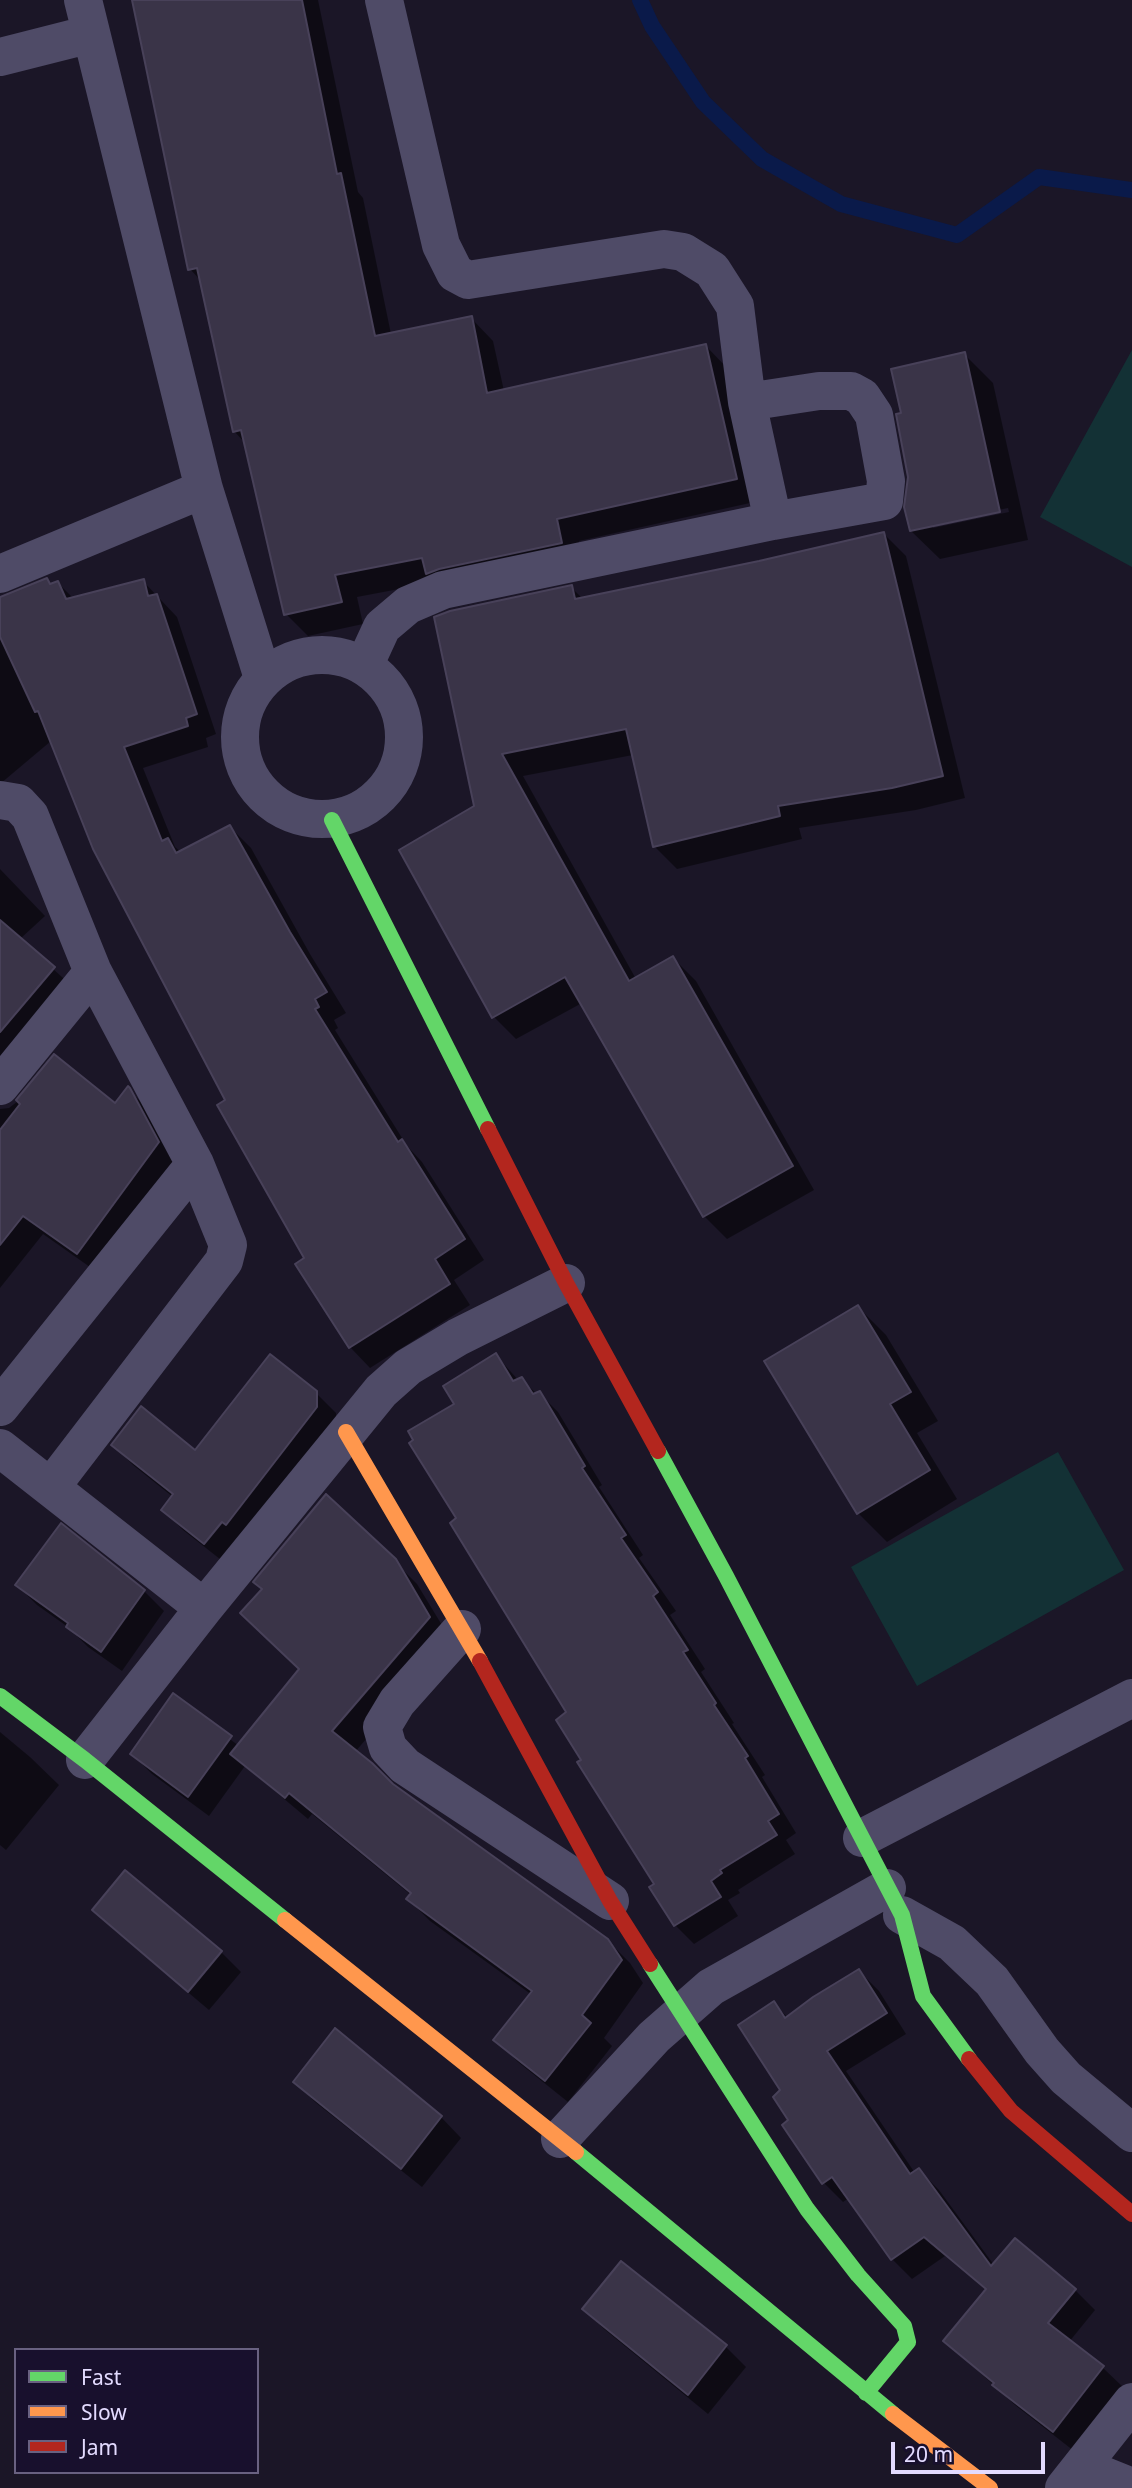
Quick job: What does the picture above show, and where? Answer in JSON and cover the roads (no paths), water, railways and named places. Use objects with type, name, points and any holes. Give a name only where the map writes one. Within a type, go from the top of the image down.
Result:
[{"type":"street","points":[[384,0],[441,246],[455,273],[468,280],[664,249],[683,252],[712,270],[735,306],[747,402],[773,521]]},
{"type":"street","points":[[0,57],[87,17],[204,489],[263,678]]},
{"type":"street","points":[[364,666],[382,627],[408,604],[443,590],[773,521],[884,502],[886,481],[874,415],[862,397],[850,391],[819,391],[747,402]]},
{"type":"street","points":[[0,573],[204,489]]},
{"type":"street","points":[[311,654],[338,656],[364,666],[382,681],[395,699],[402,720],[404,743],[399,766],[389,785],[373,802],[354,814],[332,820],[309,819],[287,812],[268,800],[253,783],[242,762],[239,740],[241,718],[250,696],[263,678],[285,662],[311,654]]},
{"type":"street","points":[[0,800],[18,803],[30,816],[93,972],[195,1164],[228,1245],[224,1261],[51,1487]]},
{"type":"street","points":[[332,820],[566,1283],[726,1576],[895,1902],[923,1996],[1011,2111],[1132,2214]]},
{"type":"street","points":[[0,1086],[93,972]]},
{"type":"street","points":[[0,1407],[195,1164]]},
{"type":"street","points":[[85,1760],[204,1608],[381,1391],[408,1367],[458,1336],[566,1283]]},
{"type":"street","points":[[346,1432],[462,1629],[610,1901],[807,2208],[858,2275],[904,2326],[908,2342],[866,2393]]},
{"type":"street","points":[[0,1448],[204,1608]]},
{"type":"street","points":[[462,1629],[397,1702],[382,1727],[388,1748],[405,1766],[610,1901]]},
{"type":"street","points":[[0,1696],[85,1760],[560,2139],[866,2393],[990,2488]]},
{"type":"street","points":[[862,1838],[1132,1698]]},
{"type":"street","points":[[560,2139],[653,2037],[711,1987],[895,1902]]},
{"type":"street","points":[[895,1902],[951,1943],[992,1982],[1042,2051],[1066,2078],[1132,2133]]},
{"type":"street","points":[[1132,2402],[1073,2477],[1132,2487]]},
{"type":"waterway","points":[[640,0],[652,26],[703,102],[762,159],[841,204],[957,235],[1039,177],[1132,190]]}]
